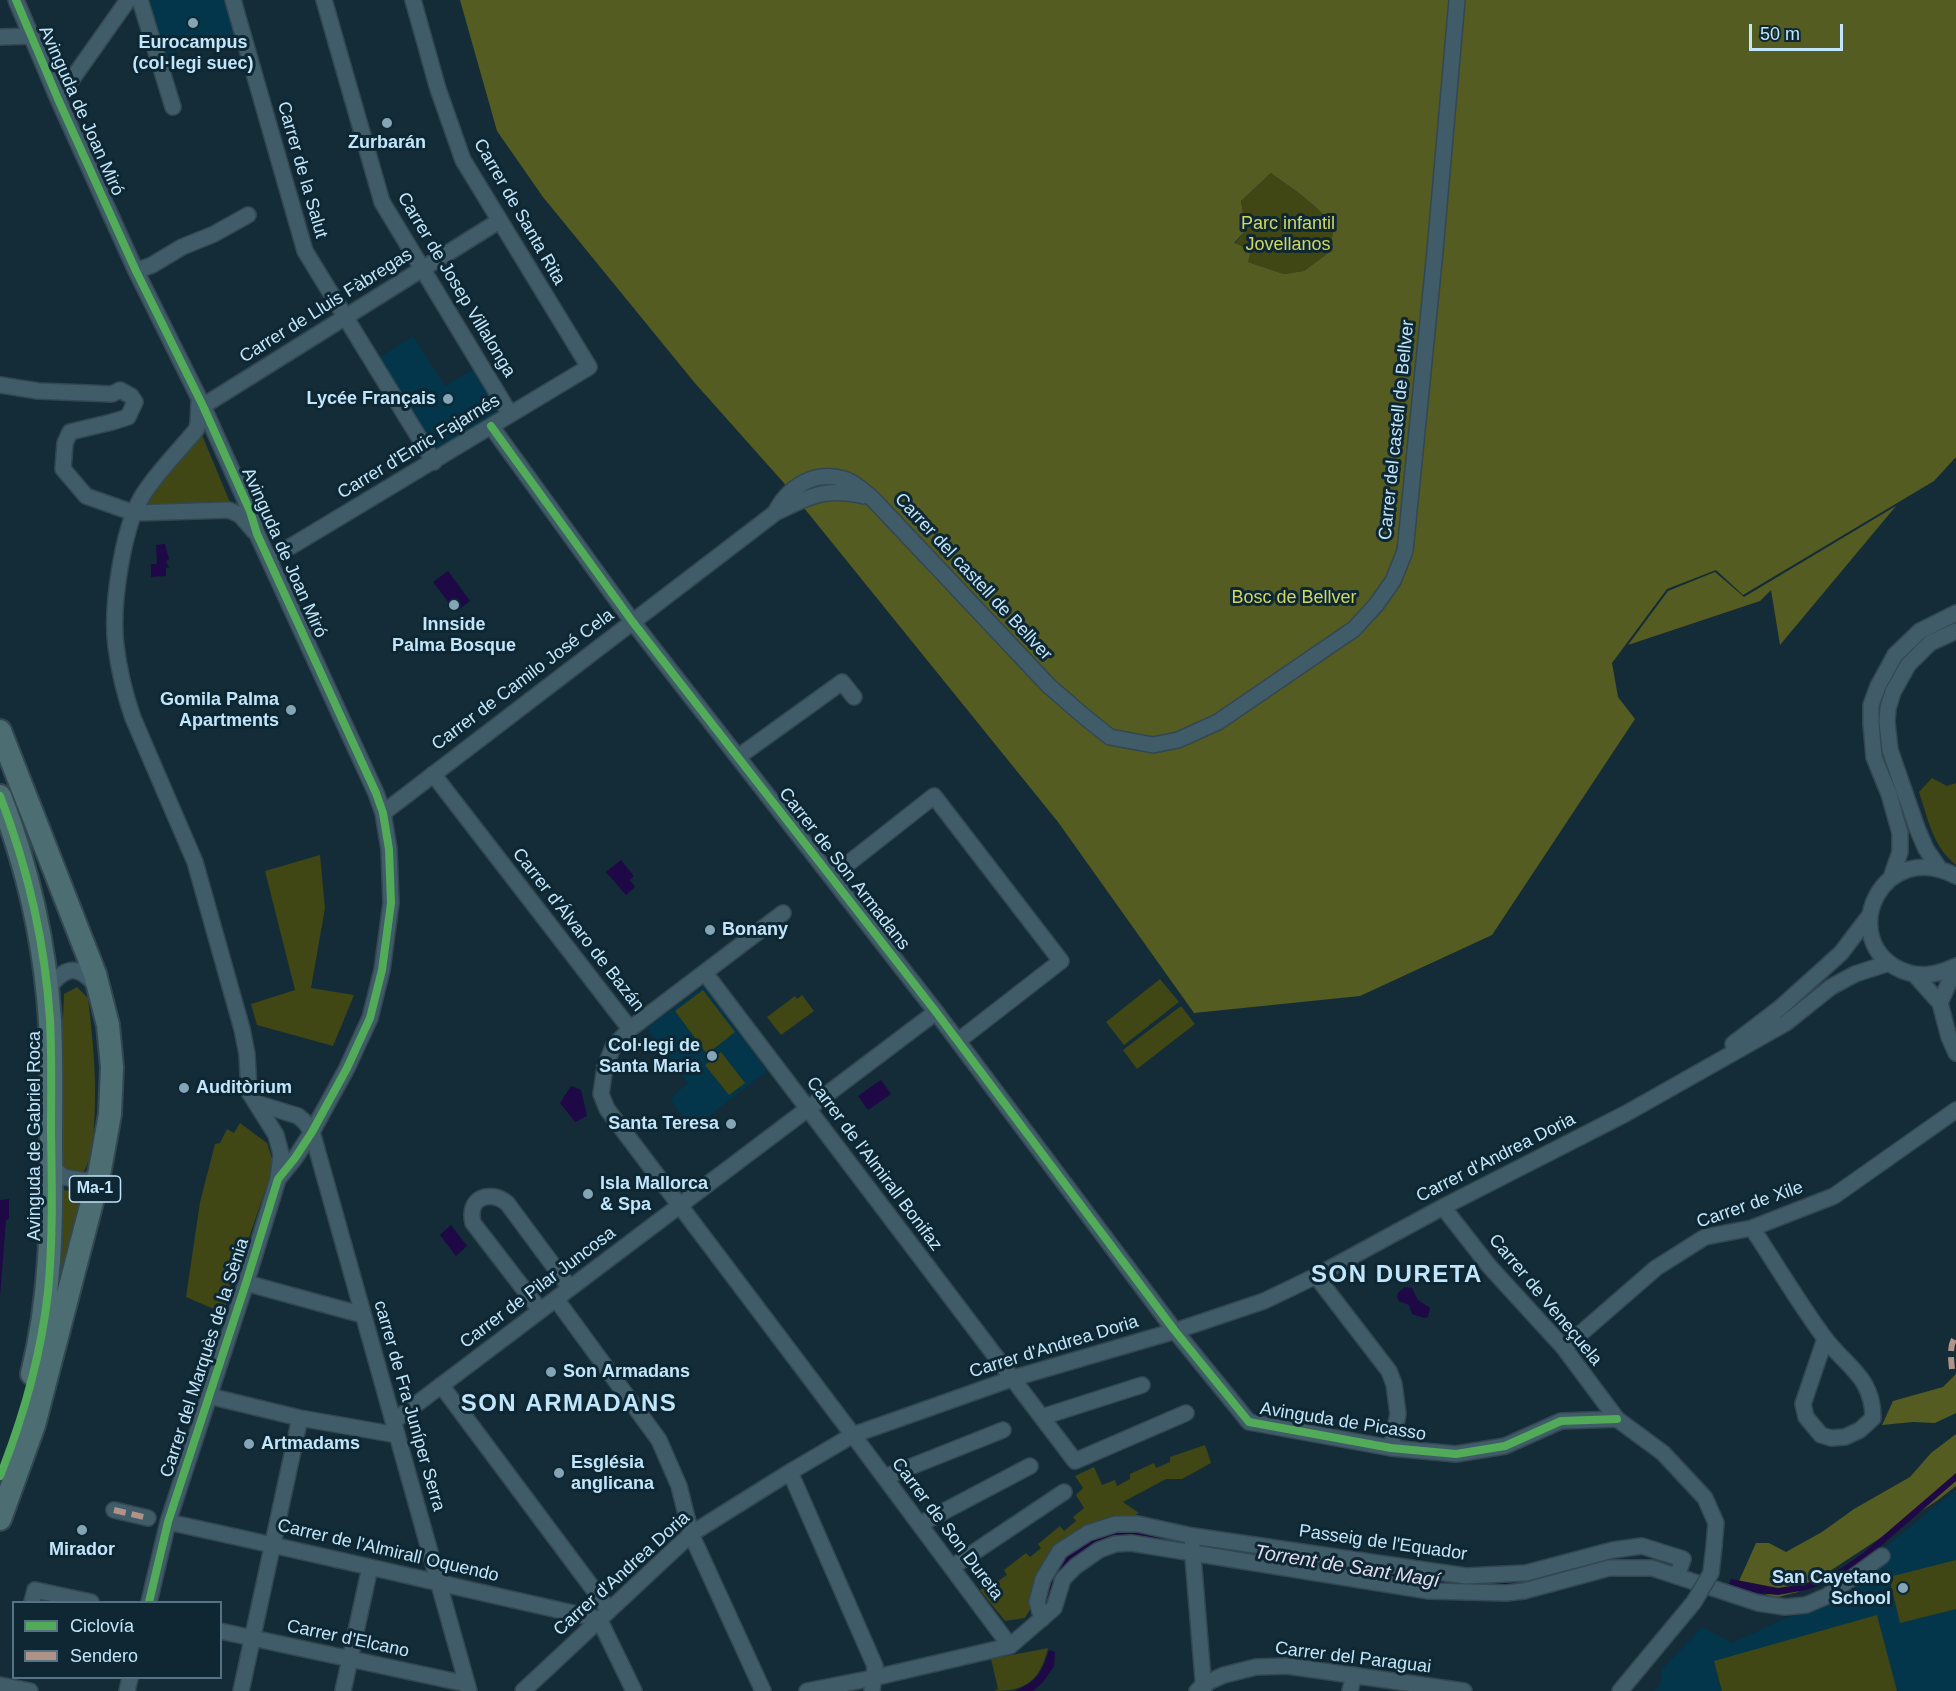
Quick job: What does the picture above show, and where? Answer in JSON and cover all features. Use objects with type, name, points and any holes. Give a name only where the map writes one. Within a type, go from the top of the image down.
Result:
[{"type":"highway","name":"Ma-1","points":[[0,731],[99,989],[108,1025],[112,1067],[110,1114],[99,1174],[34,1425],[0,1519]]},
{"type":"highway","name":"Avinguda de Gabriel Roca","points":[[0,796],[20,852],[40,937],[51,1049],[50,1253],[44,1319],[29,1388],[0,1476]]},
{"type":"street","name":"Avinguda de Joan Miró","points":[[16,0],[58,99],[136,270],[201,401],[250,511],[257,534],[376,792],[383,813],[389,849],[391,903],[382,970],[370,1018],[347,1068],[312,1132]]},
{"type":"street","points":[[58,99],[128,0]]},
{"type":"street","points":[[140,0],[173,107]]},
{"type":"street","name":"Carrer de la Salut","points":[[233,0],[305,251],[434,462]]},
{"type":"street","name":"Carrer de Josep Villalonga","points":[[324,0],[382,202],[510,414]]},
{"type":"street","name":"Carrer de Santa Rita","points":[[412,0],[438,89],[463,160],[589,367]]},
{"type":"street","name":"Carrer del castell de Bellver","points":[[872,497],[1049,686],[1110,737],[1153,745],[1178,740],[1218,722],[1354,629],[1376,605],[1393,581],[1405,551],[1457,0]]},
{"type":"street","points":[[0,37],[32,36]]},
{"type":"street","points":[[136,270],[152,265],[182,247],[214,234],[248,215]]},
{"type":"street","name":"Carrer de Lluis Fàbregas","points":[[201,401],[346,316],[499,221]]},
{"type":"street","name":"Carrer d'Enric Fajarnés","points":[[270,559],[589,367]]},
{"type":"street","points":[[0,386],[38,391],[112,394],[120,390],[131,396],[135,402],[128,417],[70,432],[65,443],[63,469],[86,496],[134,513],[229,510],[240,515],[257,534]]},
{"type":"street","points":[[201,401],[196,430],[142,496],[134,513],[121,566],[115,617],[116,644],[119,669],[133,718],[195,862],[242,1029],[247,1054],[249,1092],[276,1135],[281,1154],[278,1179]]},
{"type":"street","name":"Carrer de Son Armadans","points":[[491,426],[632,621],[936,1012],[1175,1331]]},
{"type":"street","name":"Carrer de Camilo José Cela","points":[[383,813],[775,513],[825,492],[846,491],[872,497]]},
{"type":"street","points":[[1891,878],[1900,852],[1900,833],[1889,794],[1874,758],[1870,724],[1871,705],[1878,686],[1895,655],[1920,631],[1956,613]]},
{"type":"street","points":[[1939,868],[1926,849],[1917,828],[1890,750],[1888,708],[1893,692],[1908,665],[1930,643],[1956,631]]},
{"type":"street","points":[[738,757],[842,682],[854,697]]},
{"type":"street","name":"Carrer d'Álvaro de Bazán","points":[[433,774],[630,1029],[613,1047],[605,1066],[601,1094],[607,1109],[853,1435]]},
{"type":"street","points":[[831,877],[934,796],[1061,961],[958,1041]]},
{"type":"street","points":[[1956,876],[1939,868],[1921,866],[1902,871],[1891,878],[1876,896],[1870,915],[1870,932],[1877,950],[1889,963],[1905,973],[1922,976],[1940,974],[1956,966]]},
{"type":"street","points":[[630,1029],[783,913]]},
{"type":"street","points":[[1695,1075],[1780,1008],[1841,953],[1870,915]]},
{"type":"street","name":"Carrer d'Andrea Doria","points":[[523,1691],[691,1534],[853,1435],[1014,1378],[1175,1331],[1264,1301],[1625,1114],[1786,1023],[1831,987],[1855,974],[1889,963]]},
{"type":"street","points":[[1940,1004],[1956,966]]},
{"type":"street","points":[[47,990],[54,980],[70,969],[88,975],[99,989]]},
{"type":"street","name":"Carrer de l'Almirall Bonifaz","points":[[705,973],[1075,1461],[1186,1413]]},
{"type":"street","points":[[1915,975],[1940,1004],[1956,1053]]},
{"type":"street","name":"Carrer de Pilar Juncosa","points":[[395,1428],[441,1385],[936,1012]]},
{"type":"street","points":[[256,1103],[298,1116],[312,1132]]},
{"type":"street","name":"Carrer de Xile","points":[[1564,1348],[1656,1268],[1706,1237],[1752,1228],[1834,1196],[1956,1110]]},
{"type":"street","name":"Carrer del Marquès de la Sènia","points":[[148,1601],[168,1522],[278,1179],[312,1132]]},
{"type":"street","name":"carrer de Fra Juníper Serra","points":[[312,1132],[468,1687]]},
{"type":"street","points":[[51,1167],[64,1178],[86,1181],[99,1174]]},
{"type":"street","points":[[540,1310],[473,1223],[471,1209],[473,1204],[492,1196],[500,1197],[507,1203],[570,1288]]},
{"type":"street","name":"Carrer de Veneçuela","points":[[1443,1207],[1489,1266],[1564,1348],[1617,1419]]},
{"type":"street","points":[[1752,1228],[1825,1339],[1858,1372],[1873,1402],[1873,1418],[1860,1430],[1845,1437],[1821,1436],[1806,1417],[1803,1404],[1825,1339]]},
{"type":"street","points":[[1316,1276],[1389,1371],[1394,1384],[1398,1414],[1391,1448]]},
{"type":"street","points":[[246,1283],[363,1315]]},
{"type":"street","points":[[556,1299],[659,1440],[679,1486],[691,1534],[763,1691]]},
{"type":"street","name":"Avinguda de Picasso","points":[[1175,1331],[1249,1422],[1391,1448],[1456,1454],[1505,1446],[1561,1422],[1617,1419]]},
{"type":"street","points":[[441,1385],[604,1614],[634,1691]]},
{"type":"street","points":[[1042,1417],[1142,1385]]},
{"type":"street","points":[[209,1396],[300,1418],[395,1428]]},
{"type":"street","points":[[241,1691],[300,1418]]},
{"type":"street","points":[[1617,1419],[1663,1453],[1705,1497],[1716,1523],[1711,1573],[1694,1602],[1620,1691]]},
{"type":"street","points":[[885,1477],[1003,1430]]},
{"type":"street","name":"Carrer de Son Dureta","points":[[853,1435],[1010,1646]]},
{"type":"street","points":[[920,1524],[1030,1466]]},
{"type":"street","points":[[790,1472],[875,1666],[872,1684]]},
{"type":"street","points":[[952,1567],[1064,1492]]},
{"type":"street","points":[[114,1510],[148,1518]]},
{"type":"street","name":"Carrer de l'Almirall Oquendo","points":[[168,1522],[273,1544],[439,1584],[604,1614]]},
{"type":"street","name":"Passeig de l'Equador","points":[[1192,1545],[1138,1524],[1116,1524],[1089,1533],[1060,1551],[1043,1579],[1037,1602],[1043,1617],[1054,1608],[1063,1579],[1076,1566],[1100,1550],[1115,1544],[1192,1545],[1370,1572],[1466,1576],[1526,1573],[1613,1550],[1642,1546],[1683,1559],[1677,1576],[1652,1568],[1609,1568],[1524,1591],[1506,1593],[1429,1591],[1370,1572]]},
{"type":"street","points":[[1192,1545],[1202,1689]]},
{"type":"street","points":[[1677,1576],[1758,1603],[1785,1607],[1806,1605],[1827,1596],[1882,1556]]},
{"type":"street","points":[[343,1691],[370,1567]]},
{"type":"street","points":[[34,1596],[82,1601]]},
{"type":"street","points":[[807,1691],[872,1684],[1010,1646],[1043,1617]]},
{"type":"street","name":"Carrer d'Elcano","points":[[222,1631],[468,1687]]},
{"type":"street","name":"Carrer del Paraguai","points":[[1202,1689],[1224,1675],[1256,1667],[1287,1666],[1464,1691]]},
{"type":"street","points":[[1350,1691],[1354,1675]]},
{"type":"shaded area","name":"Eurocampus (col·legi suec)","points":[[152,0],[229,0],[241,44],[201,53],[199,45],[160,57],[145,3]]},
{"type":"shaded area","name":"Lycée Français","points":[[413,336],[445,386],[474,369],[500,411],[436,449],[378,358]]},
{"type":"shaded area","name":"Col·legi de Santa Maria","points":[[704,986],[767,1071],[710,1115],[711,1117],[694,1131],[670,1099],[688,1083],[647,1028]]},
{"type":"shaded area","name":"San Cayetano School","points":[[1956,1490],[1956,1691],[1654,1691],[1660,1686],[1662,1669],[1703,1627],[1732,1643],[1786,1618],[1826,1604],[1875,1572],[1882,1556],[1879,1552]]},
{"type":"green space","name":"Bosc de Bellver","points":[[460,0],[1956,0],[1956,457],[1934,481],[1743,595],[1716,570],[1667,589],[1612,663],[1618,697],[1635,719],[1492,935],[1360,996],[1194,1013],[1058,822],[783,482],[694,382],[543,197],[497,131]],"holes":[[[1271,173],[1314,205],[1334,229],[1328,253],[1304,271],[1284,274],[1248,262],[1251,250],[1234,243],[1246,230],[1241,201]]]},
{"type":"green space","name":"Parc infantil Jovellanos","points":[[1271,173],[1314,205],[1334,229],[1328,253],[1304,271],[1284,274],[1248,262],[1234,244],[1246,230],[1241,201]]},
{"type":"green space","points":[[202,435],[234,512],[134,513],[142,496]]},
{"type":"green space","points":[[1896,506],[1780,645],[1771,590],[1760,601],[1628,645],[1668,591],[1715,572],[1744,597]]},
{"type":"green space","points":[[1932,778],[1947,786],[1956,783],[1956,865],[1948,858],[1937,841],[1919,792]]},
{"type":"green space","points":[[320,855],[325,908],[311,988],[354,995],[333,1046],[257,1025],[251,1004],[295,990],[265,871]]},
{"type":"green space","points":[[1160,979],[1179,1002],[1124,1045],[1106,1022]]},
{"type":"green space","points":[[77,987],[88,998],[95,1075],[95,1114],[91,1152],[81,1178],[60,1171],[60,1087],[64,994]]},
{"type":"green space","points":[[703,990],[735,1032],[707,1054],[675,1011]]},
{"type":"green space","points":[[802,995],[814,1011],[781,1035],[767,1017],[795,996],[797,999]]},
{"type":"green space","points":[[1181,1006],[1195,1024],[1137,1069],[1123,1050]]},
{"type":"green space","points":[[721,1052],[745,1083],[729,1095],[705,1065]]},
{"type":"green space","points":[[240,1123],[267,1143],[274,1165],[223,1313],[186,1297],[200,1202],[215,1144],[220,1143],[227,1129],[234,1133]]},
{"type":"green space","points":[[63,1190],[83,1193],[58,1285]]},
{"type":"green space","points":[[1956,1374],[1956,1413],[1935,1423],[1913,1422],[1882,1425],[1893,1401],[1943,1387]]},
{"type":"green space","points":[[1956,1434],[1956,1486],[1938,1500],[1798,1592],[1774,1598],[1739,1581],[1756,1543],[1769,1543],[1786,1552],[1910,1477],[1931,1453]]},
{"type":"green space","points":[[1205,1445],[1211,1463],[1182,1479],[1166,1479],[1123,1502],[1139,1513],[1123,1521],[1085,1531],[1025,1618],[1005,1621],[980,1590],[992,1580],[995,1583],[1007,1575],[1004,1570],[1026,1553],[1030,1557],[1041,1548],[1038,1544],[1060,1526],[1064,1531],[1076,1521],[1073,1517],[1084,1508],[1076,1495],[1083,1488],[1075,1476],[1094,1467],[1102,1485],[1115,1480],[1117,1486],[1130,1479],[1130,1474],[1154,1463],[1156,1468],[1170,1462],[1170,1457]]},
{"type":"green space","points":[[1956,1560],[1956,1609],[1900,1623],[1889,1577]]},
{"type":"green space","points":[[1877,1615],[1897,1691],[1722,1691],[1714,1661]]},
{"type":"green space","points":[[1048,1648],[1041,1668],[1030,1682],[1015,1689],[994,1691],[998,1689],[991,1659]]},
{"type":"water","points":[[165,544],[169,559],[166,561],[169,568],[166,568],[166,576],[151,577],[151,564],[157,564],[156,545]]},
{"type":"water","points":[[448,571],[470,601],[456,612],[433,582]]},
{"type":"water","points":[[621,860],[634,876],[630,880],[635,887],[626,895],[606,872]]},
{"type":"water","points":[[881,1080],[891,1094],[868,1110],[858,1096]]},
{"type":"water","points":[[571,1086],[581,1090],[587,1116],[575,1122],[560,1103]]},
{"type":"water","points":[[9,1199],[9,1219],[6,1220],[0,1297],[0,1200]]},
{"type":"water","points":[[451,1225],[467,1246],[456,1256],[440,1235]]},
{"type":"water","points":[[1405,1287],[1412,1288],[1418,1300],[1430,1308],[1428,1317],[1412,1314],[1409,1305],[1399,1301],[1398,1293]]},
{"type":"water","points":[[1956,1473],[1956,1481],[1868,1557],[1837,1580],[1806,1590],[1778,1595],[1728,1586],[1731,1579],[1778,1588],[1804,1584],[1833,1574],[1863,1553]]},
{"type":"water","points":[[1120,1531],[1173,1538],[1172,1547],[1099,1542],[1085,1549],[1073,1559],[1061,1575],[1053,1599],[1043,1598],[1057,1565],[1075,1545],[1091,1537]]},
{"type":"water","points":[[1211,1544],[1365,1568],[1363,1577],[1210,1553]]},
{"type":"water","points":[[1562,1568],[1565,1578],[1480,1591],[1378,1580],[1379,1569],[1439,1580],[1483,1583],[1514,1580]]},
{"type":"water","points":[[1049,1650],[1055,1652],[1054,1666],[1044,1681],[1033,1691],[1015,1691],[1034,1680],[1044,1665]]},
{"type":"waterway","name":"Torrent de Sant Magí","points":[[1169,1540],[1189,1543]]},
{"type":"waterway","name":"Torrent de Sant Magí","points":[[1196,1544],[1215,1547]]},
{"type":"waterway","name":"Torrent de Sant Magí","points":[[1561,1572],[1577,1568]]},
{"type":"waterway","name":"Torrent de Sant Magí","points":[[1359,1569],[1381,1572]]},
{"type":"marked path","points":[[1952,1369],[1951,1347],[1956,1336]]},
{"type":"marked path","points":[[114,1510],[148,1518]]},
{"type":"cycle path","points":[[16,0],[136,271],[203,406],[250,511],[257,534],[376,793],[383,813],[389,849],[391,903],[382,970],[370,1018],[347,1068],[312,1132],[278,1179],[168,1522],[149,1601]]},
{"type":"cycle path","points":[[491,426],[632,621],[936,1012],[1175,1331],[1249,1422],[1391,1448],[1456,1454],[1505,1446],[1561,1421],[1617,1419]]},
{"type":"cycle path","points":[[0,796],[19,851],[34,906],[48,991],[51,1034],[52,1193],[50,1272],[41,1339],[23,1409],[0,1476]]},
{"type":"place","name":"Eurocampus (col·legi suec)","points":[[193,23]]},
{"type":"place","name":"Zurbarán","points":[[387,123]]},
{"type":"place","name":"Lycée Français","points":[[448,399]]},
{"type":"place","name":"Innside Palma Bosque","points":[[454,605]]},
{"type":"place","name":"Gomila Palma Apartments","points":[[291,710]]},
{"type":"place","name":"Bonany","points":[[710,930]]},
{"type":"place","name":"Col·legi de Santa Maria","points":[[712,1056]]},
{"type":"place","name":"Auditòrium","points":[[184,1088]]},
{"type":"place","name":"Santa Teresa","points":[[731,1124]]},
{"type":"place","name":"Isla Mallorca & Spa","points":[[588,1194]]},
{"type":"place","name":"Son Armadans","points":[[551,1372]]},
{"type":"place","name":"Artmadams","points":[[249,1444]]},
{"type":"place","name":"Església anglicana","points":[[559,1473]]},
{"type":"place","name":"Mirador","points":[[82,1530]]},
{"type":"place","name":"San Cayetano School","points":[[1903,1588]]},
{"type":"district","name":"SON DURETA","points":[[1397,1275]]},
{"type":"district","name":"SON ARMADANS","points":[[569,1404]]}]
